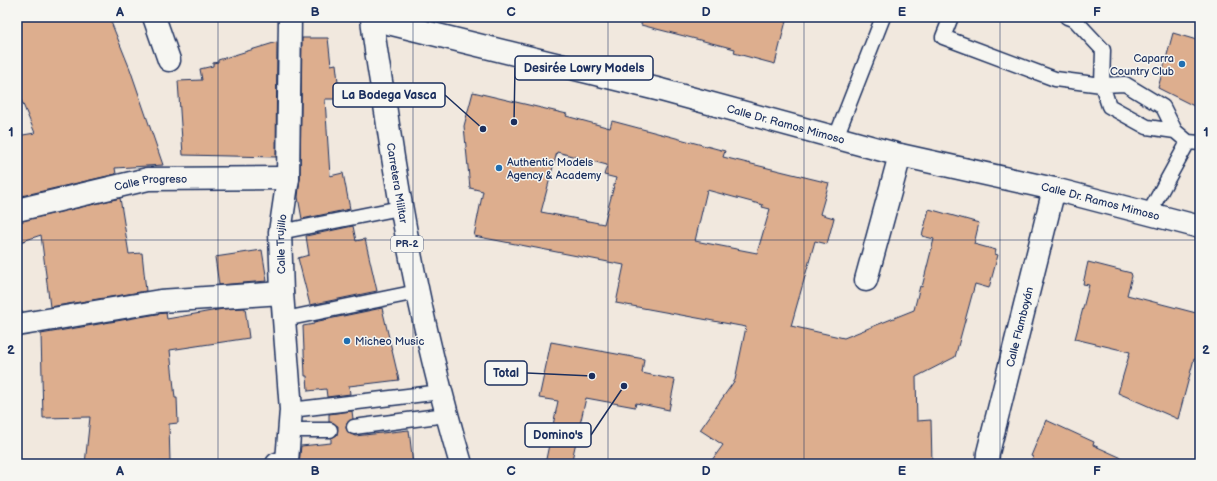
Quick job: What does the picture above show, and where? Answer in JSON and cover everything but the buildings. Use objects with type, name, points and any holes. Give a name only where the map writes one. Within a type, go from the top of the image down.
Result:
[{"type":"street","points":[[154,17],[169,60]]},
{"type":"street","name":"Calle Trujillo","points":[[277,464],[286,461],[290,420],[285,319],[282,293],[280,232],[288,178],[290,17]]},
{"type":"street","name":"Calle Dr. Ramos Mimoso","points":[[372,18],[661,90],[900,155],[1054,190],[1200,227]]},
{"type":"street","name":"Carretera Militar","points":[[372,18],[400,208],[417,292],[446,415],[461,464]]},
{"type":"street","points":[[866,280],[900,155]]},
{"type":"street","name":"Calle Progreso","points":[[17,210],[148,179],[288,178]]},
{"type":"street","name":"Calle Flamboyán","points":[[987,464],[988,453],[1054,190]]},
{"type":"street","points":[[17,325],[160,301],[282,293]]},
{"type":"lane","points":[[836,137],[883,17]]},
{"type":"lane","points":[[951,17],[943,37],[1055,79],[1102,85],[1125,84],[1163,107],[1175,131]]},
{"type":"lane","points":[[1067,17],[1075,20],[1103,50],[1102,85],[1109,106],[1147,127],[1175,131],[1194,142],[1149,213]]},
{"type":"lane","points":[[280,232],[400,208]]},
{"type":"lane","points":[[285,319],[417,292]]},
{"type":"lane","points":[[290,420],[441,392]]},
{"type":"lane","points":[[354,427],[446,415]]},
{"type":"lane","points":[[290,420],[330,430]]},
{"type":"place","name":"Caparra Country Club","points":[[1182,64]]},
{"type":"place","name":"Desirée Lowry Models","points":[[514,122]]},
{"type":"place","name":"La Bodega Vasca","points":[[483,129]]},
{"type":"place","name":"Authentic Models Agency & Academy","points":[[499,168]]},
{"type":"place","name":"Micheo Music","points":[[347,341]]},
{"type":"place","name":"Total","points":[[592,376]]},
{"type":"place","name":"Domino's","points":[[624,386]]}]
